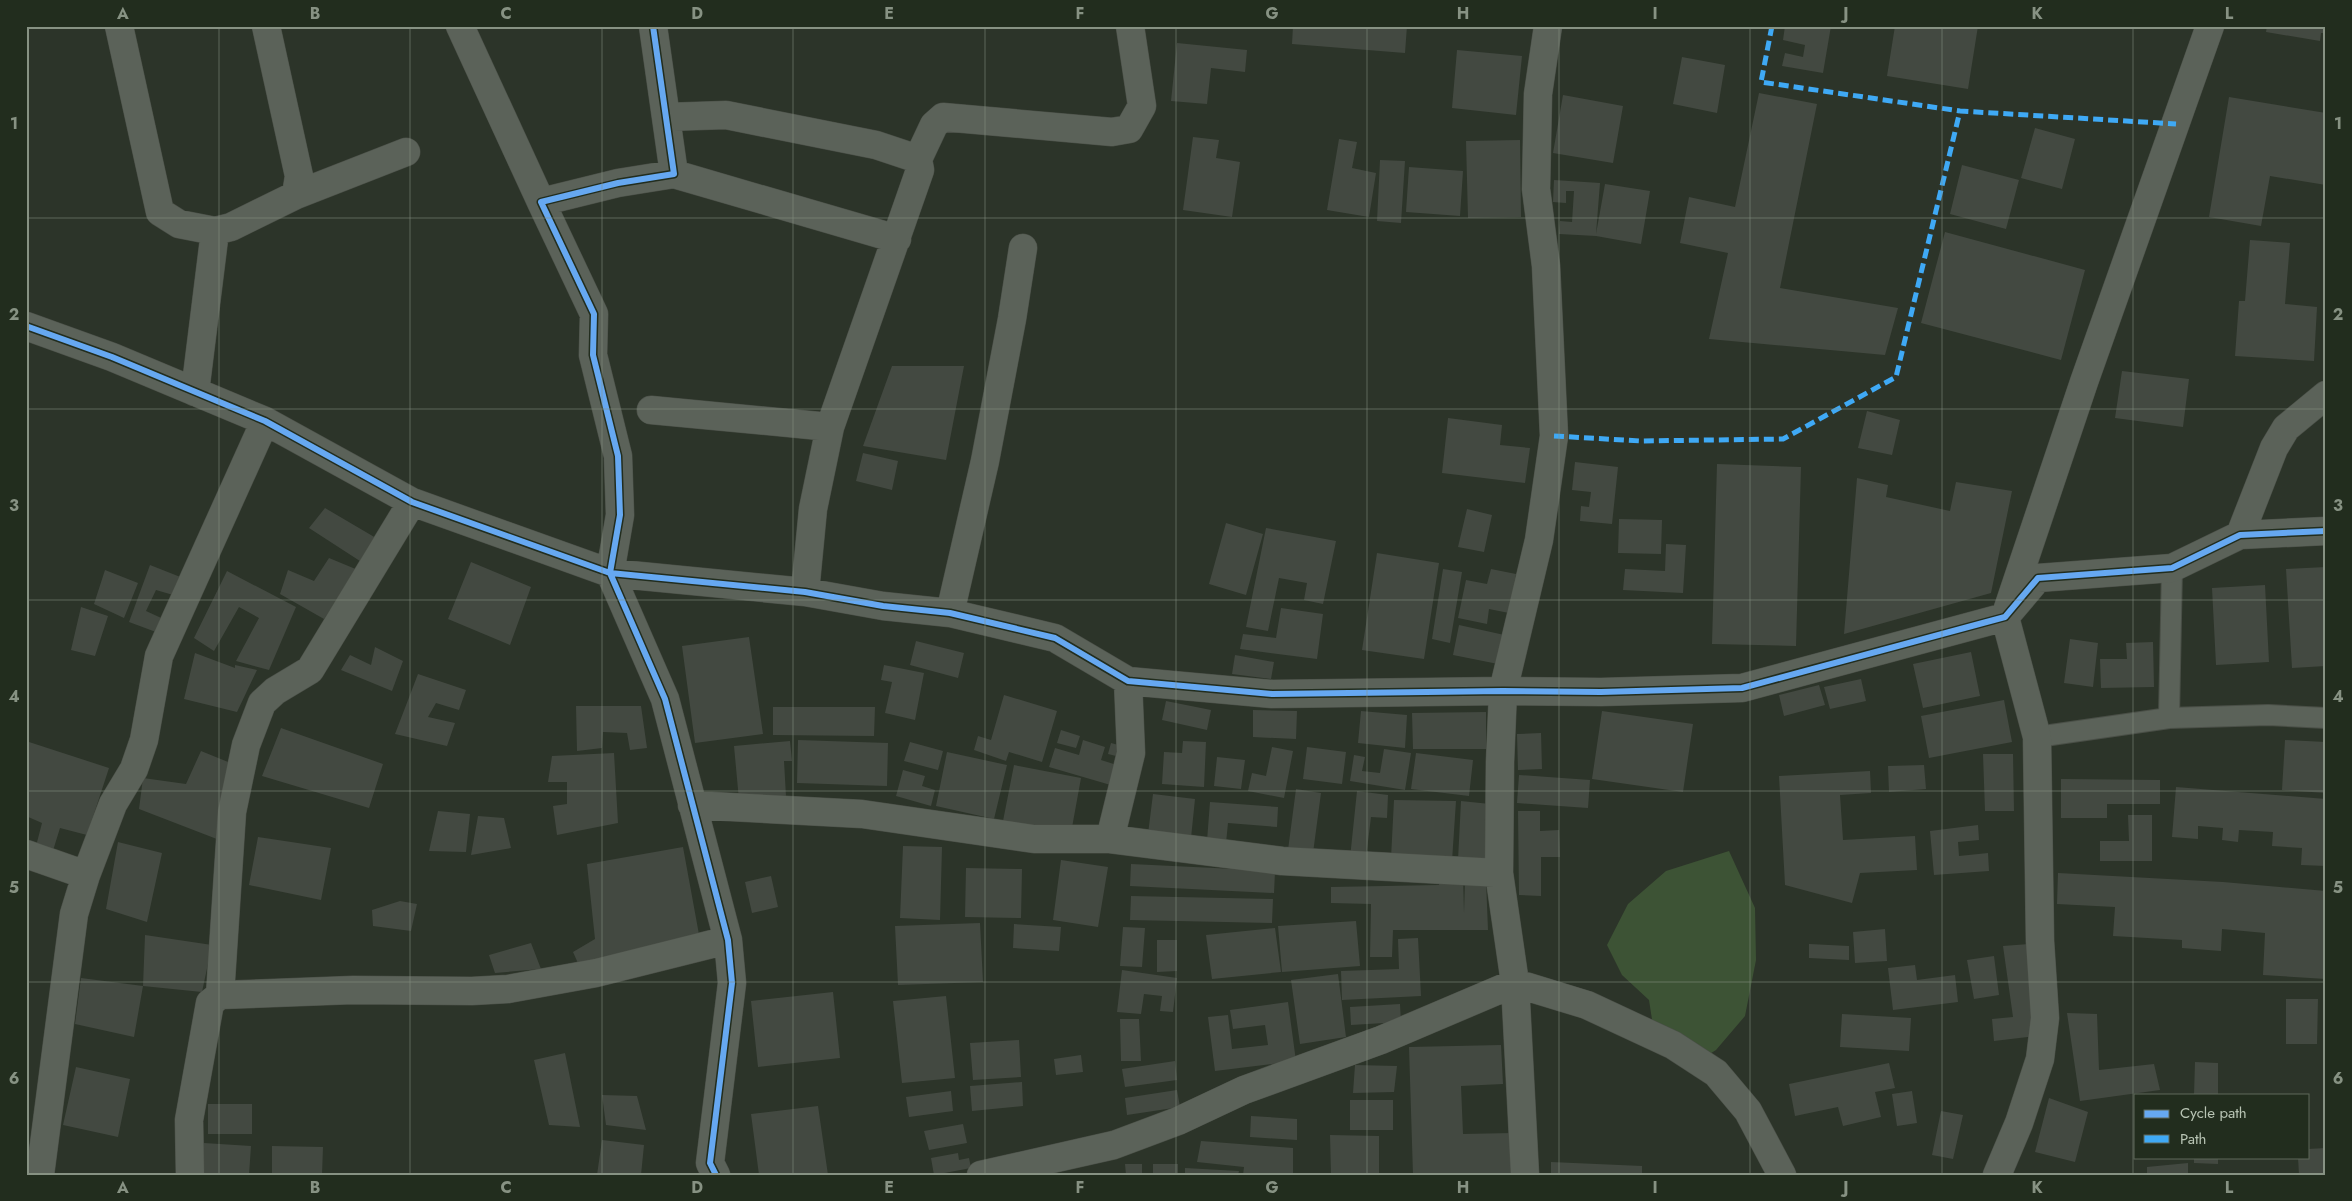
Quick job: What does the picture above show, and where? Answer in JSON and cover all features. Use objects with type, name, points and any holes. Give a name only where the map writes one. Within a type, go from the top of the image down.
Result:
[{"type":"street","points":[[119,26],[160,212],[179,224],[215,232],[231,228],[296,195],[406,152]]},
{"type":"street","points":[[266,26],[299,176],[296,195]]},
{"type":"street","points":[[460,26],[594,314],[593,355],[618,456],[620,515],[610,573],[665,699],[728,940],[732,983],[710,1163],[716,1175]]},
{"type":"street","points":[[653,26],[674,174]]},
{"type":"street","points":[[805,592],[813,509],[830,427],[920,170],[918,159],[934,125],[943,117],[1112,132],[1129,129],[1142,106],[1130,26]]},
{"type":"street","points":[[1525,1175],[1515,983],[1498,873],[1503,691],[1539,540],[1554,436],[1546,266],[1536,189],[1538,94],[1548,26]]},
{"type":"street","points":[[1997,1175],[2019,1123],[2040,1059],[2045,1018],[2040,941],[2037,737],[2005,617],[2084,382],[2210,26]]},
{"type":"street","points":[[666,116],[726,115],[876,144],[918,159]]},
{"type":"street","points":[[541,202],[618,184],[674,174],[897,239]]},
{"type":"street","points":[[195,392],[215,232]]},
{"type":"street","points":[[950,614],[985,460],[1012,319],[1023,248]]},
{"type":"street","points":[[26,326],[112,357],[265,421],[412,502],[610,573],[805,592],[883,606],[950,614],[1055,638],[1128,680],[1272,694],[1503,691],[1601,692],[1742,688],[2005,617],[2038,578],[2172,568],[2240,535],[2326,531]]},
{"type":"street","points":[[2240,535],[2274,448],[2286,428],[2326,394]]},
{"type":"street","points":[[651,410],[830,427]]},
{"type":"street","points":[[40,1175],[74,914],[86,875],[113,804],[134,769],[144,740],[159,656],[265,421]]},
{"type":"street","points":[[220,996],[232,812],[246,745],[262,703],[275,690],[310,670],[412,502]]},
{"type":"street","points":[[1110,838],[1131,753],[1128,680]]},
{"type":"street","points":[[692,805],[862,814],[1034,839],[1110,838],[1282,861],[1498,873]]},
{"type":"street","points":[[27,856],[86,875]]},
{"type":"street","points":[[190,1175],[189,1120],[210,1003],[220,996],[353,990],[472,991],[508,989],[596,973],[728,940]]},
{"type":"street","points":[[981,1175],[1114,1145],[1178,1121],[1244,1090],[1381,1040],[1515,983],[1587,1005],[1673,1045],[1716,1073],[1748,1111],[1782,1175]]},
{"type":"lane","points":[[2168,718],[2172,568]]},
{"type":"lane","points":[[2037,737],[2168,718],[2268,715],[2326,718]]},
{"type":"shaded area","points":[[1729,851],[1755,908],[1756,960],[1745,1016],[1716,1050],[1692,1065],[1653,1026],[1649,1000],[1622,975],[1607,945],[1628,904],[1666,871]]},
{"type":"building","points":[[1293,26],[1407,26],[1405,53],[1292,44]]},
{"type":"building","points":[[1785,26],[1831,26],[1823,73],[1782,66],[1785,53],[1803,57],[1805,45],[1783,40]]},
{"type":"building","points":[[1895,26],[1978,26],[1968,89],[1887,76]]},
{"type":"building","points":[[2267,26],[2326,26],[2326,33],[2321,33],[2320,41],[2266,32]]},
{"type":"building","points":[[1177,43],[1247,50],[1245,72],[1211,68],[1207,104],[1171,101]]},
{"type":"building","points":[[1457,50],[1522,56],[1516,115],[1452,108]]},
{"type":"building","points":[[1682,57],[1725,65],[1717,113],[1673,104]]},
{"type":"building","points":[[1759,93],[1817,104],[1780,288],[1898,308],[1885,355],[1709,339],[1728,253],[1680,243],[1689,197],[1735,207]]},
{"type":"building","points":[[1563,95],[1623,106],[1613,163],[1553,153]]},
{"type":"building","points":[[2229,97],[2326,113],[2326,185],[2270,176],[2261,226],[2209,217]]},
{"type":"building","points":[[2035,128],[2075,139],[2062,189],[2021,178]]},
{"type":"building","points":[[1193,137],[1219,140],[1216,158],[1240,162],[1232,217],[1183,210]]},
{"type":"building","points":[[1339,139],[1357,142],[1352,168],[1376,173],[1369,217],[1327,210]]},
{"type":"building","points":[[1520,140],[1521,217],[1468,218],[1466,141]]},
{"type":"building","points":[[1380,160],[1405,161],[1401,223],[1377,221]]},
{"type":"building","points":[[1962,165],[2019,180],[2006,229],[1950,214]]},
{"type":"building","points":[[1409,167],[1463,171],[1460,216],[1406,212]]},
{"type":"building","points":[[1554,180],[1600,183],[1596,234],[1605,184],[1650,191],[1641,244],[1596,236],[1559,234],[1560,221],[1572,222],[1574,191],[1566,191],[1566,203],[1553,202]]},
{"type":"building","points":[[1945,232],[2085,270],[2061,360],[1921,323]]},
{"type":"building","points":[[2250,240],[2290,243],[2285,304],[2317,307],[2314,361],[2235,356],[2239,301],[2245,301]]},
{"type":"building","points":[[892,366],[964,366],[946,460],[863,446]]},
{"type":"building","points":[[2122,371],[2189,379],[2183,427],[2115,418]]},
{"type":"building","points":[[1867,411],[1900,420],[1892,455],[1858,448]]},
{"type":"building","points":[[1448,418],[1502,425],[1500,445],[1530,448],[1525,483],[1442,473]]},
{"type":"building","points":[[863,453],[898,461],[892,490],[856,481]]},
{"type":"building","points":[[1575,462],[1618,467],[1612,524],[1580,521],[1581,506],[1589,507],[1591,492],[1572,490]]},
{"type":"building","points":[[1717,464],[1801,467],[1796,646],[1712,644]]},
{"type":"building","points":[[1857,478],[1888,485],[1886,497],[1950,511],[1956,482],[2012,491],[1991,593],[1844,634]]},
{"type":"building","points":[[325,508],[376,538],[363,563],[309,528]]},
{"type":"building","points":[[1467,509],[1492,515],[1484,552],[1458,547]]},
{"type":"building","points":[[1619,519],[1662,520],[1661,554],[1618,553]]},
{"type":"building","points":[[1226,523],[1263,534],[1246,595],[1209,584]]},
{"type":"building","points":[[1266,528],[1336,541],[1323,604],[1304,600],[1307,583],[1279,578],[1268,631],[1246,627]]},
{"type":"building","points":[[1666,544],[1686,545],[1683,593],[1623,590],[1625,569],[1665,571]]},
{"type":"building","points":[[1377,553],[1439,563],[1424,659],[1362,650]]},
{"type":"building","points":[[329,558],[358,570],[324,619],[280,594],[288,570],[314,581]]},
{"type":"building","points":[[471,562],[531,587],[510,645],[448,619]]},
{"type":"building","points":[[150,565],[188,580],[180,597],[156,590],[146,611],[170,622],[164,635],[129,622]]},
{"type":"building","points":[[2326,567],[2326,666],[2292,668],[2286,569]]},
{"type":"building","points":[[1443,569],[1462,572],[1450,643],[1432,639]]},
{"type":"building","points":[[1491,569],[1516,574],[1509,613],[1489,609],[1487,624],[1458,618],[1466,580],[1487,584]]},
{"type":"building","points":[[105,570],[138,583],[124,618],[94,604]]},
{"type":"building","points":[[227,571],[296,607],[269,670],[236,661],[259,618],[239,607],[214,651],[194,638]]},
{"type":"building","points":[[2265,585],[2269,662],[2216,665],[2212,588]]},
{"type":"building","points":[[81,607],[108,616],[95,656],[71,650]]},
{"type":"building","points":[[1281,608],[1323,614],[1317,659],[1240,649],[1243,634],[1276,638]]},
{"type":"building","points":[[1459,625],[1509,636],[1503,665],[1453,655]]},
{"type":"building","points":[[749,637],[763,734],[695,743],[682,646]]},
{"type":"building","points":[[2070,639],[2098,643],[2093,687],[2064,683]]},
{"type":"building","points":[[916,641],[964,653],[958,678],[910,665]]},
{"type":"building","points":[[2153,642],[2154,687],[2101,688],[2100,659],[2127,659],[2126,643]]},
{"type":"building","points":[[375,647],[403,661],[392,691],[341,670],[350,655],[371,665]]},
{"type":"building","points":[[1971,652],[1980,696],[1923,708],[1913,664]]},
{"type":"building","points":[[195,653],[235,668],[235,665],[257,670],[237,712],[184,699]]},
{"type":"building","points":[[1235,655],[1274,662],[1271,679],[1232,674]]},
{"type":"building","points":[[884,665],[924,673],[915,720],[885,713],[892,682],[881,680]]},
{"type":"building","points":[[418,674],[466,690],[459,710],[436,703],[428,717],[455,723],[447,746],[395,734]]},
{"type":"building","points":[[1861,679],[1866,701],[1830,709],[1824,687]]},
{"type":"building","points":[[1819,685],[1825,705],[1784,716],[1779,695]]},
{"type":"building","points":[[1004,695],[1057,711],[1042,762],[1009,752],[1006,761],[974,750],[978,736],[991,740]]},
{"type":"building","points":[[2004,700],[2012,742],[1929,758],[1921,716]]},
{"type":"building","points":[[1166,701],[1211,710],[1207,730],[1162,720]]},
{"type":"building","points":[[576,706],[641,706],[647,748],[630,750],[627,733],[603,732],[602,748],[577,751]]},
{"type":"building","points":[[773,707],[875,707],[874,736],[773,735]]},
{"type":"building","points":[[1253,710],[1297,711],[1296,739],[1253,737]]},
{"type":"building","points":[[1361,711],[1407,715],[1405,748],[1358,743]]},
{"type":"building","points":[[1602,711],[1693,724],[1683,792],[1592,779]]},
{"type":"building","points":[[1486,712],[1486,749],[1413,749],[1412,713]]},
{"type":"building","points":[[281,728],[383,764],[369,808],[262,776]]},
{"type":"building","points":[[1061,730],[1080,736],[1076,748],[1057,743]]},
{"type":"building","points":[[1541,733],[1542,769],[1518,770],[1517,734]]},
{"type":"building","points":[[798,740],[888,743],[887,786],[797,783]]},
{"type":"building","points":[[1083,740],[1105,747],[1101,760],[1120,766],[1114,786],[1049,767],[1055,748],[1079,755]]},
{"type":"building","points":[[2285,740],[2326,742],[2326,793],[2282,790]]},
{"type":"building","points":[[790,741],[792,761],[784,761],[786,796],[739,800],[734,746]]},
{"type":"building","points":[[1183,741],[1206,742],[1204,787],[1162,784],[1164,752],[1182,753]]},
{"type":"building","points":[[29,742],[109,768],[87,835],[60,828],[51,857],[35,850],[42,823],[26,816],[26,754]]},
{"type":"building","points":[[910,742],[943,751],[938,770],[904,761]]},
{"type":"building","points":[[1111,743],[1126,747],[1124,758],[1108,754]]},
{"type":"building","points":[[1272,747],[1293,751],[1284,798],[1248,791],[1252,773],[1266,776]]},
{"type":"building","points":[[1307,747],[1346,752],[1342,784],[1303,779]]},
{"type":"building","points":[[1384,749],[1411,753],[1405,790],[1350,781],[1354,755],[1365,757],[1362,771],[1380,773]]},
{"type":"building","points":[[201,751],[238,766],[222,841],[139,809],[143,778],[186,784]]},
{"type":"building","points":[[947,752],[1007,765],[994,819],[936,806]]},
{"type":"building","points":[[614,753],[618,823],[557,835],[553,806],[567,804],[567,782],[548,782],[552,756]]},
{"type":"building","points":[[1416,753],[1473,760],[1469,796],[1411,789]]},
{"type":"building","points":[[1983,754],[2013,754],[2014,811],[1985,811]]},
{"type":"building","points":[[1217,757],[1245,760],[1241,789],[1214,786]]},
{"type":"building","points":[[1014,765],[1081,778],[1071,833],[1003,821]]},
{"type":"building","points":[[1924,765],[1926,789],[1889,792],[1888,766]]},
{"type":"building","points":[[903,770],[925,776],[922,786],[935,790],[931,806],[896,796]]},
{"type":"building","points":[[1870,771],[1871,793],[1840,795],[1843,840],[1915,836],[1917,870],[1860,873],[1852,903],[1785,885],[1779,776]]},
{"type":"building","points":[[1519,775],[1590,780],[1588,808],[1517,803]]},
{"type":"building","points":[[2061,779],[2160,780],[2160,804],[2107,804],[2107,818],[2061,818]]},
{"type":"building","points":[[2176,787],[2326,799],[2326,866],[2301,865],[2302,848],[2272,846],[2273,832],[2239,830],[2238,842],[2222,840],[2223,828],[2198,826],[2198,839],[2172,837]]},
{"type":"building","points":[[1296,789],[1321,793],[1313,853],[1288,850]]},
{"type":"building","points":[[1357,791],[1388,795],[1387,818],[1371,817],[1366,858],[1350,858]]},
{"type":"building","points":[[1153,794],[1195,799],[1191,838],[1148,834]]},
{"type":"building","points":[[1394,800],[1456,801],[1452,861],[1391,858]]},
{"type":"building","points":[[1461,801],[1490,804],[1486,862],[1458,860]]},
{"type":"building","points":[[1210,802],[1278,807],[1277,827],[1228,823],[1226,843],[1207,841]]},
{"type":"building","points":[[438,811],[470,814],[466,852],[429,851]]},
{"type":"building","points":[[1518,811],[1540,811],[1540,831],[1559,830],[1560,857],[1541,857],[1541,896],[1519,895]]},
{"type":"building","points":[[2128,815],[2152,815],[2152,861],[2100,861],[2100,841],[2129,841]]},
{"type":"building","points":[[478,816],[504,818],[511,848],[471,855]]},
{"type":"building","points":[[1978,825],[1979,840],[1958,842],[1959,856],[1988,853],[1989,871],[1934,875],[1930,831]]},
{"type":"building","points":[[258,837],[331,848],[321,900],[249,885]]},
{"type":"building","points":[[118,842],[162,853],[147,922],[106,909]]},
{"type":"building","points":[[903,846],[942,847],[940,920],[900,918]]},
{"type":"building","points":[[683,847],[700,940],[581,970],[573,952],[595,939],[587,864]]},
{"type":"building","points":[[1061,860],[1108,867],[1098,927],[1053,920]]},
{"type":"building","points":[[1131,864],[1275,871],[1274,893],[1130,886]]},
{"type":"building","points":[[966,868],[1022,869],[1021,918],[965,917]]},
{"type":"building","points":[[2058,873],[2223,882],[2326,891],[2326,979],[2263,975],[2265,933],[2222,929],[2221,951],[2182,948],[2182,940],[2113,936],[2115,907],[2057,904]]},
{"type":"building","points":[[1440,875],[1463,875],[1464,913],[1465,881],[1486,880],[1488,930],[1393,930],[1392,957],[1370,957],[1371,904],[1331,903],[1331,887],[1439,885]]},
{"type":"building","points":[[771,876],[778,907],[752,913],[745,882]]},
{"type":"building","points":[[1131,896],[1273,899],[1272,923],[1130,920]]},
{"type":"building","points":[[400,901],[417,904],[411,931],[373,926],[372,910]]},
{"type":"building","points":[[1356,921],[1360,966],[1282,972],[1278,926]]},
{"type":"building","points":[[980,923],[983,982],[898,985],[895,926]]},
{"type":"building","points":[[1014,924],[1061,927],[1059,951],[1013,948]]},
{"type":"building","points":[[1123,927],[1145,928],[1142,967],[1120,966]]},
{"type":"building","points":[[1275,928],[1281,972],[1212,979],[1206,935]]},
{"type":"building","points":[[1885,929],[1887,961],[1855,963],[1853,932]]},
{"type":"building","points":[[145,935],[212,945],[202,992],[143,986]]},
{"type":"building","points":[[1418,938],[1421,996],[1342,1000],[1341,971],[1399,969],[1398,939]]},
{"type":"building","points":[[1157,940],[1177,940],[1177,971],[1157,972]]},
{"type":"building","points":[[531,943],[541,969],[495,973],[489,955]]},
{"type":"building","points":[[1809,944],[1849,946],[1849,960],[1809,958]]},
{"type":"building","points":[[2029,944],[2044,1035],[1994,1041],[1992,1019],[2013,1017],[2003,946]]},
{"type":"building","points":[[1994,956],[1999,995],[1974,999],[1967,960]]},
{"type":"building","points":[[1915,965],[1917,980],[1955,975],[1958,1002],[1893,1010],[1888,968]]},
{"type":"building","points":[[1122,970],[1177,978],[1173,1012],[1160,1011],[1162,996],[1144,994],[1141,1014],[1117,1012]]},
{"type":"building","points":[[1338,974],[1346,1037],[1300,1044],[1291,980]]},
{"type":"building","points":[[81,978],[143,986],[134,1037],[75,1024]]},
{"type":"building","points":[[833,992],[840,1058],[758,1067],[751,1001]]},
{"type":"building","points":[[946,996],[955,1078],[902,1083],[893,1001]]},
{"type":"building","points":[[2286,999],[2318,999],[2317,1044],[2286,1044]]},
{"type":"building","points":[[1288,1002],[1296,1061],[1215,1071],[1208,1017],[1228,1015],[1232,1049],[1268,1045],[1265,1025],[1233,1029],[1230,1010]]},
{"type":"building","points":[[1400,1004],[1401,1022],[1351,1025],[1350,1007]]},
{"type":"building","points":[[2067,1013],[2097,1014],[2099,1070],[2154,1064],[2160,1090],[2080,1101]]},
{"type":"building","points":[[1842,1014],[1911,1018],[1909,1051],[1840,1047]]},
{"type":"building","points":[[1120,1019],[1139,1019],[1141,1061],[1121,1061]]},
{"type":"building","points":[[1019,1040],[1021,1077],[973,1080],[970,1043]]},
{"type":"building","points":[[1501,1045],[1503,1084],[1461,1086],[1463,1134],[1512,1133],[1514,1175],[1413,1175],[1409,1047]]},
{"type":"building","points":[[565,1053],[580,1127],[549,1125],[534,1060]]},
{"type":"building","points":[[1081,1055],[1083,1072],[1056,1075],[1054,1059]]},
{"type":"building","points":[[1175,1061],[1177,1080],[1125,1087],[1122,1069]]},
{"type":"building","points":[[2195,1062],[2218,1063],[2218,1094],[2194,1094]]},
{"type":"building","points":[[1889,1063],[1895,1088],[1875,1092],[1881,1117],[1843,1126],[1838,1107],[1795,1116],[1789,1084]]},
{"type":"building","points":[[1355,1065],[1397,1066],[1394,1092],[1353,1093]]},
{"type":"building","points":[[76,1067],[130,1079],[118,1137],[63,1125]]},
{"type":"building","points":[[1022,1082],[1023,1106],[972,1111],[970,1086]]},
{"type":"building","points":[[1177,1090],[1180,1107],[1127,1115],[1125,1098]]},
{"type":"building","points":[[951,1091],[953,1111],[909,1117],[906,1097]]},
{"type":"building","points":[[1912,1091],[1917,1123],[1897,1126],[1892,1094]]},
{"type":"building","points":[[602,1095],[637,1096],[646,1130],[606,1125]]},
{"type":"building","points":[[2049,1098],[2088,1112],[2075,1162],[2035,1152]]},
{"type":"building","points":[[1350,1100],[1393,1100],[1393,1130],[1350,1130]]},
{"type":"building","points":[[208,1104],[252,1104],[252,1134],[208,1134]]},
{"type":"building","points":[[818,1106],[828,1175],[759,1175],[751,1114]]},
{"type":"building","points":[[1941,1111],[1963,1115],[1953,1159],[1932,1155]]},
{"type":"building","points":[[1251,1116],[1297,1119],[1297,1140],[1250,1137]]},
{"type":"building","points":[[963,1124],[967,1143],[929,1150],[924,1131]]},
{"type":"building","points":[[1330,1135],[1379,1136],[1379,1175],[1331,1175]]},
{"type":"building","points":[[602,1140],[644,1145],[641,1175],[597,1175]]},
{"type":"building","points":[[1201,1141],[1293,1148],[1293,1175],[1243,1175],[1244,1167],[1197,1162]]},
{"type":"building","points":[[204,1143],[251,1146],[249,1175],[202,1175]]},
{"type":"building","points":[[272,1146],[323,1147],[322,1175],[272,1175]]},
{"type":"building","points":[[2326,1148],[2326,1175],[2299,1175],[2298,1158],[2310,1158],[2310,1149]]},
{"type":"building","points":[[958,1153],[959,1160],[969,1158],[971,1168],[934,1175],[931,1158]]},
{"type":"building","points":[[2194,1158],[2218,1158],[2218,1164],[2194,1163]]},
{"type":"building","points":[[1551,1162],[1642,1166],[1642,1175],[1551,1175]]},
{"type":"building","points":[[2188,1163],[2188,1175],[2147,1175],[2147,1167]]},
{"type":"building","points":[[1125,1164],[1142,1164],[1142,1175],[1126,1175]]},
{"type":"building","points":[[1153,1164],[1178,1164],[1178,1175],[1153,1175]]},
{"type":"building","points":[[1185,1168],[1239,1171],[1238,1175],[1185,1175]]},
{"type":"marked path","points":[[1772,26],[1761,82],[1960,111]]},
{"type":"marked path","points":[[1554,436],[1641,441],[1783,439],[1896,377],[1960,111],[2176,124]]},
{"type":"cycle path","points":[[653,26],[674,174],[618,183],[541,202],[594,314],[593,355],[618,456],[620,515],[610,573],[665,699],[728,940],[732,983],[710,1163],[716,1175]]},
{"type":"cycle path","points":[[26,326],[112,357],[265,421],[412,502],[610,573],[805,592],[883,606],[950,613],[1055,638],[1128,681],[1272,694],[1503,691],[1601,692],[1742,688],[2005,617],[2038,578],[2172,568],[2240,535],[2326,531]]}]
